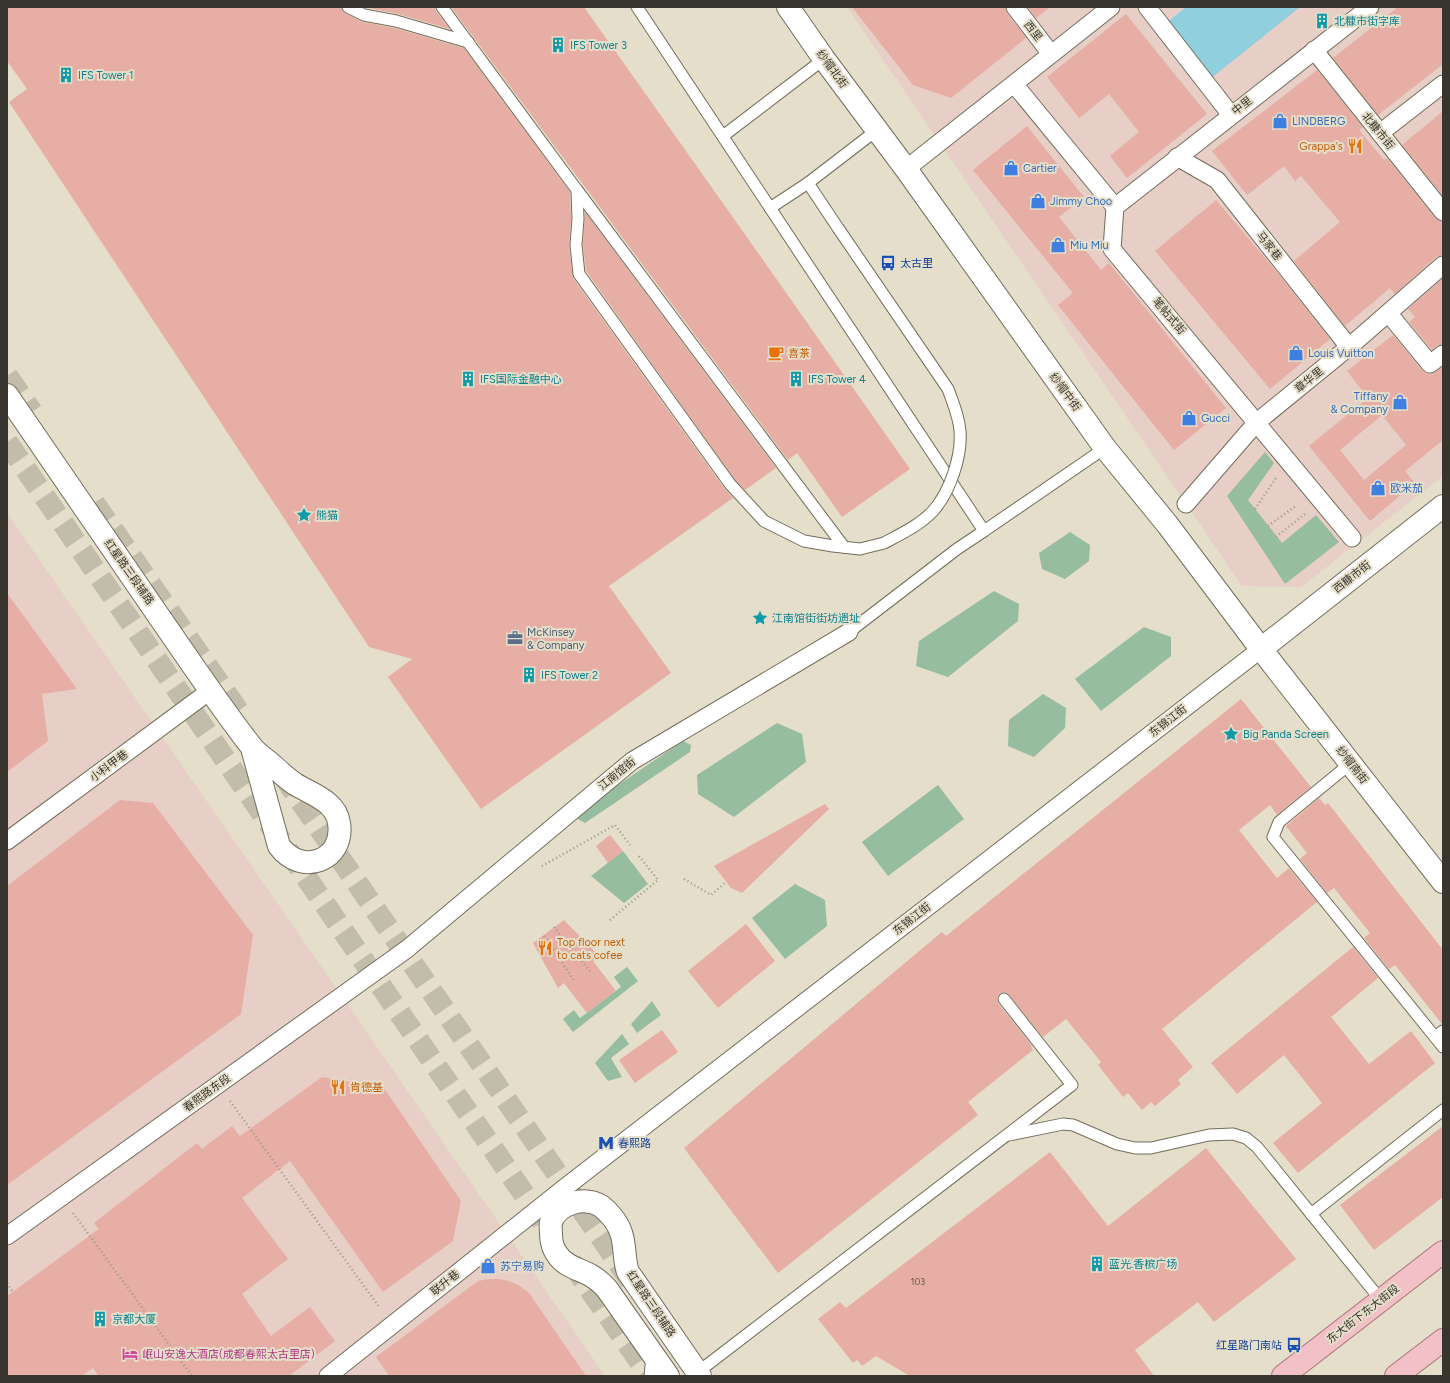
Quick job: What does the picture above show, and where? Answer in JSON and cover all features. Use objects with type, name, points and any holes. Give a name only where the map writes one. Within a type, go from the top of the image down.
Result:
[{"type":"main road","name":"东大街下东大街段","points":[[1283,1376],[1380,1299],[1443,1252]]},
{"type":"main road","points":[[1396,1376],[1443,1340]]},
{"type":"street","name":"纱帽北街","points":[[788,7],[824,59],[877,130]]},
{"type":"street","name":"西里","points":[[1014,7],[1051,54]]},
{"type":"street","points":[[906,169],[1111,7]]},
{"type":"street","points":[[1147,7],[1231,115]]},
{"type":"street","name":"中里","points":[[1115,207],[1370,7]]},
{"type":"street","name":"北糠市街","points":[[1314,50],[1443,212]]},
{"type":"street","points":[[1014,84],[1115,207]]},
{"type":"street","points":[[1380,133],[1443,84]]},
{"type":"street","name":"纱帽中街","points":[[877,130],[1105,448],[1167,524],[1261,649]]},
{"type":"street","name":"马家巷","points":[[1177,157],[1217,180],[1349,347]]},
{"type":"street","name":"笔帖式街","points":[[1115,207],[1112,249],[1352,538]]},
{"type":"street","name":"章华里","points":[[1186,504],[1257,422],[1389,314],[1443,266]]},
{"type":"street","points":[[1389,314],[1430,364],[1443,354]]},
{"type":"street","name":"红星路三段辅路","points":[[7,395],[252,748],[295,784],[326,802],[334,809],[339,819],[340,830],[338,841],[332,851],[324,858],[314,862],[294,860],[285,854],[279,846],[275,836],[252,748]]},
{"type":"street","name":"西糠市街","points":[[1261,649],[1443,506]]},
{"type":"street","name":"江南馆街","points":[[407,949],[632,761],[849,632]]},
{"type":"street","name":"纱帽南街","points":[[1261,649],[1443,882]]},
{"type":"street","name":"东锦江街","points":[[563,1189],[1261,649]]},
{"type":"street","name":"小科甲巷","points":[[7,841],[211,690]]},
{"type":"street","name":"春熙路东段","points":[[7,1236],[407,949]]},
{"type":"street","name":"联升巷","points":[[328,1376],[563,1189]]},
{"type":"street","name":"红星路三段辅路","points":[[668,1376],[607,1288],[599,1280],[564,1262],[556,1254],[551,1238],[551,1222],[559,1210],[565,1205],[577,1202],[592,1203],[601,1206],[613,1219],[620,1230],[624,1244],[625,1265],[628,1272],[699,1374]]},
{"type":"lane","points":[[348,7],[364,15],[396,21],[468,42]]},
{"type":"lane","points":[[442,7],[844,548]]},
{"type":"lane","points":[[638,7],[984,531]]},
{"type":"lane","points":[[723,136],[824,59]]},
{"type":"lane","points":[[770,208],[808,184],[877,130]]},
{"type":"lane","points":[[577,190],[578,218],[576,245],[579,274],[730,484],[764,521],[804,541],[844,548],[860,549],[884,543],[910,529],[933,511],[944,496],[954,474],[960,432],[956,412],[948,389],[808,184]]},
{"type":"lane","points":[[922,354],[947,390],[955,412],[959,432],[955,461],[950,467],[943,470]]},
{"type":"lane","points":[[849,632],[957,549],[1105,448]]},
{"type":"lane","points":[[1351,763],[1279,822],[1273,837],[1439,1034],[1443,1047]]},
{"type":"lane","points":[[699,1374],[1072,1085],[1004,999]]},
{"type":"lane","points":[[1312,1214],[1443,1110]]},
{"type":"lane","points":[[1007,1135],[1063,1124],[1073,1125],[1106,1140],[1135,1148],[1151,1148],[1209,1134],[1233,1134],[1246,1138],[1257,1147],[1380,1299]]},
{"type":"lane","points":[[650,1376],[653,1354]]},
{"type":"path","points":[[1254,509],[1280,472]]},
{"type":"path","points":[[1268,526],[1302,500]]},
{"type":"path","points":[[1276,537],[1309,511]]},
{"type":"path","points":[[539,868],[615,825],[630,846]]},
{"type":"path","points":[[610,920],[658,880],[639,856]]},
{"type":"path","points":[[684,879],[711,895],[726,882]]},
{"type":"path","points":[[554,927],[590,971]]},
{"type":"path","points":[[544,936],[575,982]]},
{"type":"path","points":[[218,1085],[392,1325]]},
{"type":"path","points":[[61,1197],[192,1376]]},
{"type":"path","points":[[7,1283],[13,1292]]},
{"type":"shaded area","points":[[847,7],[1443,7],[1443,476],[1301,587],[1242,586]]},
{"type":"shaded area","points":[[7,513],[605,1376],[7,1376]]},
{"type":"green space","points":[[1265,452],[1274,463],[1248,500],[1282,543],[1316,515],[1339,542],[1285,584],[1227,496]]},
{"type":"green space","points":[[1070,532],[1090,545],[1089,561],[1065,579],[1042,569],[1039,553]]},
{"type":"green space","points":[[994,591],[1019,604],[1018,621],[948,677],[916,666],[919,641]]},
{"type":"green space","points":[[1144,627],[1171,637],[1171,656],[1101,711],[1075,679]]},
{"type":"green space","points":[[1043,694],[1066,708],[1065,728],[1034,757],[1008,746],[1009,720]]},
{"type":"green space","points":[[777,723],[802,734],[806,762],[734,817],[698,794],[697,775]]},
{"type":"green space","points":[[683,741],[691,745],[690,752],[585,823],[578,819],[578,812]]},
{"type":"green space","points":[[938,785],[964,819],[888,876],[862,842]]},
{"type":"green space","points":[[623,851],[648,884],[624,903],[591,876]]},
{"type":"green space","points":[[795,884],[825,900],[827,926],[785,959],[752,918]]},
{"type":"green space","points":[[627,967],[638,981],[573,1032],[563,1019],[574,1010],[580,1018],[621,987],[614,977]]},
{"type":"green space","points":[[652,1001],[661,1015],[637,1033],[631,1024]]},
{"type":"green space","points":[[622,1034],[629,1044],[611,1058],[622,1077],[608,1081],[595,1063]]},
{"type":"water","points":[[1186,7],[1300,7],[1210,79],[1165,24]]},
{"type":"building","name":"IFS国际金融中心","points":[[7,7],[341,7],[345,13],[363,22],[394,28],[464,48],[570,192],[571,219],[569,246],[573,278],[724,488],[733,498],[609,586],[671,673],[481,809],[388,677],[412,659],[369,647],[9,102],[27,89],[7,61]]},
{"type":"building","points":[[364,7],[435,7],[436,11],[450,29],[398,14]]},
{"type":"building","points":[[451,7],[584,7],[910,469],[842,517],[797,453],[788,460]]},
{"type":"building","points":[[852,7],[1005,7],[1007,13],[1026,38],[951,98],[913,85]]},
{"type":"building","points":[[1028,7],[1050,7],[1036,18]]},
{"type":"building","points":[[1398,7],[1443,7],[1443,64],[1378,115],[1333,58]]},
{"type":"building","points":[[1126,14],[1207,114],[1127,178],[1110,156],[1139,132],[1109,94],[1079,118],[1047,77]]},
{"type":"building","points":[[1317,70],[1363,127],[1359,130],[1384,160],[1387,158],[1435,218],[1443,222],[1443,255],[1436,257],[1395,294],[1390,288],[1345,326],[1294,261],[1340,222],[1301,176],[1295,181],[1284,166],[1247,195],[1212,151]]},
{"type":"building","points":[[1443,111],[1443,196],[1402,145]]},
{"type":"building","points":[[1027,126],[1084,197],[1059,217],[1101,270],[1109,263],[1226,408],[1174,450],[1058,305],[1073,293],[973,170]]},
{"type":"building","points":[[1216,200],[1276,271],[1330,339],[1270,389],[1155,251]]},
{"type":"building","points":[[585,212],[776,468],[745,490],[735,480],[586,271],[583,245]]},
{"type":"building","points":[[1443,278],[1443,344],[1432,350],[1409,322],[1415,317],[1408,309]]},
{"type":"building","points":[[1393,335],[1426,373],[1432,374],[1443,367],[1443,440],[1405,471],[1415,483],[1370,521],[1309,446],[1368,398],[1347,371]],"holes":[[[1382,415],[1406,445],[1364,480],[1340,450]]]},
{"type":"building","points":[[7,593],[77,689],[42,694],[48,741],[7,772]]},
{"type":"building","points":[[1241,699],[1311,787],[1277,815],[1270,805],[1239,830],[1277,878],[1289,868],[1317,902],[1162,1029],[1193,1067],[1178,1080],[1181,1084],[1155,1106],[1151,1102],[1142,1110],[1128,1093],[1123,1097],[1098,1065],[1101,1062],[1066,1019],[1043,1037],[1009,995],[1006,992],[1000,993],[997,997],[998,1003],[1032,1046],[1031,1047],[1033,1050],[968,1102],[978,1115],[778,1273],[684,1148],[942,932],[946,936]]},
{"type":"building","points":[[1319,798],[1325,805],[1328,803],[1443,950],[1443,1024],[1395,965],[1389,969],[1364,938],[1370,933],[1334,888],[1327,893],[1300,859],[1307,853],[1286,826]]},
{"type":"building","points":[[120,800],[153,803],[253,935],[241,1014],[7,1185],[7,886]]},
{"type":"building","points":[[825,804],[829,809],[742,893],[731,888],[714,866]]},
{"type":"building","points":[[610,835],[623,851],[608,863],[596,846]]},
{"type":"building","points":[[564,920],[600,957],[593,961],[616,991],[587,1013],[564,983],[558,988],[533,943]]},
{"type":"building","points":[[746,924],[775,961],[718,1008],[688,971]]},
{"type":"building","points":[[1353,947],[1378,978],[1331,1017],[1369,1064],[1411,1031],[1435,1063],[1298,1173],[1273,1143],[1322,1103],[1284,1055],[1237,1094],[1211,1063]]},
{"type":"building","points":[[662,1030],[678,1052],[635,1083],[619,1060]]},
{"type":"building","points":[[322,1077],[384,1088],[461,1201],[453,1241],[383,1292],[290,1161],[242,1198],[288,1259],[242,1294],[271,1336],[310,1307],[335,1341],[289,1376],[99,1376],[93,1368],[81,1376],[7,1376],[7,1296],[99,1229],[94,1223],[197,1143],[202,1149],[232,1126],[240,1136]]},
{"type":"building","points":[[1443,1126],[1443,1197],[1374,1250],[1340,1205]]},
{"type":"building","name":"蓝光.香槟广场","points":[[1206,1148],[1296,1259],[1214,1322],[1198,1302],[1135,1350],[1154,1376],[910,1376],[876,1356],[862,1366],[857,1360],[853,1363],[818,1319],[840,1302],[846,1308],[1050,1152],[1108,1226]]},
{"type":"building","points":[[489,1279],[509,1281],[520,1286],[529,1293],[586,1376],[389,1376],[376,1357],[478,1281]]},
{"type":"tunnel","points":[[7,376],[32,412]]},
{"type":"tunnel","points":[[7,442],[548,1229]]},
{"type":"tunnel","points":[[94,503],[243,718]]},
{"type":"tunnel","points":[[282,774],[631,1281]]},
{"type":"tunnel","points":[[571,1262],[650,1376]]},
{"type":"place","name":"北糠市街字库","points":[[1322,21]]},
{"type":"place","name":"IFS Tower 3","points":[[558,45]]},
{"type":"place","name":"IFS Tower 1","points":[[66,75]]},
{"type":"place","name":"LINDBERG","points":[[1280,121]]},
{"type":"place","name":"Grappa's","points":[[1355,146]]},
{"type":"place","name":"Cartier","points":[[1011,168]]},
{"type":"place","name":"Jimmy Choo","points":[[1038,201]]},
{"type":"place","name":"Miu Miu","points":[[1058,245]]},
{"type":"place","name":"太古里","points":[[888,263]]},
{"type":"place","name":"喜茶","points":[[776,353]]},
{"type":"place","name":"Louis Vuitton","points":[[1296,353]]},
{"type":"place","name":"IFS国际金融中心","points":[[468,379]]},
{"type":"place","name":"IFS Tower 4","points":[[796,379]]},
{"type":"place","name":"Tiffany & Company","points":[[1400,402]]},
{"type":"place","name":"Gucci","points":[[1189,418]]},
{"type":"place","name":"欧米茄","points":[[1378,488]]},
{"type":"place","name":"熊猫","points":[[304,515]]},
{"type":"place","name":"江南馆街街坊遗址","points":[[760,618]]},
{"type":"place","name":"McKinsey & Company","points":[[515,638]]},
{"type":"place","name":"IFS Tower 2","points":[[529,675]]},
{"type":"place","name":"Big Panda Screen","points":[[1231,734]]},
{"type":"place","name":"Top floor next to cats cofee","points":[[545,948]]},
{"type":"place","name":"肯德基","points":[[338,1087]]},
{"type":"place","name":"春熙路","points":[[606,1143]]},
{"type":"place","name":"蓝光.香槟广场","points":[[1097,1264]]},
{"type":"place","name":"苏宁易购","points":[[488,1266]]},
{"type":"place","name":"京都大厦","points":[[100,1319]]},
{"type":"place","name":"红星路门南站","points":[[1294,1345]]},
{"type":"place","name":"岷山安逸大酒店(成都春熙太古里店)","points":[[130,1354]]}]
